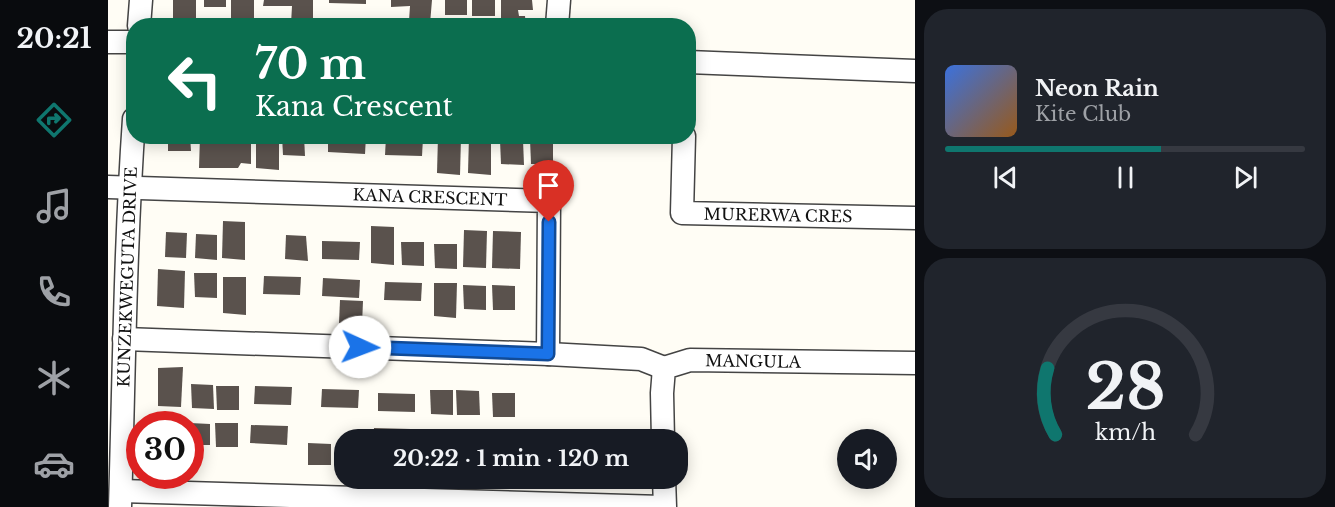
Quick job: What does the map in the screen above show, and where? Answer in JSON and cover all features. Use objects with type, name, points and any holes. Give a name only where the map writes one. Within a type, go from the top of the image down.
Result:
[{"type":"street","points":[[140,18],[141,0]]},
{"type":"street","points":[[558,18],[559,0]]},
{"type":"street","points":[[108,42],[126,42]]},
{"type":"street","points":[[696,62],[915,71]]},
{"type":"street","name":"KUNZEKWEGUTA DRIVE","points":[[120,499],[124,339],[118,187],[128,144]]},
{"type":"street","name":"MURERWA CRES","points":[[684,144],[682,213],[915,218]]},
{"type":"street","name":"KANA CRESCENT","points":[[118,187],[549,201],[548,354]]},
{"type":"street","points":[[124,339],[641,359],[664,368],[663,429]]},
{"type":"street","name":"MANGULA","points":[[664,368],[690,360],[915,363]]},
{"type":"street","points":[[120,499],[664,507],[664,489]]},
{"type":"building","points":[[173,0],[196,0],[196,18],[173,18]]},
{"type":"building","points":[[204,0],[226,0],[226,7],[204,7]]},
{"type":"building","points":[[231,0],[254,0],[254,18],[231,18]]},
{"type":"building","points":[[264,0],[313,0],[313,18],[291,18],[292,6],[263,6]]},
{"type":"building","points":[[329,0],[366,0],[366,4],[329,3]]},
{"type":"building","points":[[391,0],[432,0],[430,18],[409,18],[410,6],[391,7]]},
{"type":"building","points":[[445,0],[467,0],[467,15],[445,15]]},
{"type":"building","points":[[472,0],[495,0],[495,16],[472,16]]},
{"type":"building","points":[[501,0],[532,0],[533,10],[518,10],[519,16],[525,16],[525,18],[501,18]]},
{"type":"building","points":[[168,144],[191,144],[191,151],[168,151]]},
{"type":"building","points":[[200,144],[251,144],[251,164],[241,163],[238,168],[199,168]]},
{"type":"building","points":[[256,144],[279,144],[279,170],[256,168]]},
{"type":"building","points":[[282,144],[304,144],[305,156],[283,155]]},
{"type":"building","points":[[328,144],[366,144],[365,154],[328,152]]},
{"type":"building","points":[[386,144],[423,144],[422,156],[385,155]]},
{"type":"building","points":[[438,144],[461,144],[460,175],[437,173]]},
{"type":"building","points":[[469,144],[491,144],[491,175],[468,173]]},
{"type":"building","points":[[500,144],[523,144],[524,165],[501,164]]},
{"type":"building","points":[[530,144],[553,144],[553,164],[531,164]]},
{"type":"building","points":[[223,221],[245,222],[245,260],[222,258]]},
{"type":"building","points":[[371,226],[394,227],[394,265],[371,263]]},
{"type":"building","points":[[464,230],[487,231],[486,268],[463,267]]},
{"type":"building","points":[[493,231],[521,232],[520,269],[492,268]]},
{"type":"building","points":[[166,232],[187,233],[186,258],[165,257]]},
{"type":"building","points":[[196,234],[217,235],[217,260],[195,258]]},
{"type":"building","points":[[286,235],[306,236],[308,261],[285,259]]},
{"type":"building","points":[[322,241],[360,242],[359,260],[322,259]]},
{"type":"building","points":[[401,242],[424,242],[424,266],[402,265]]},
{"type":"building","points":[[434,244],[457,244],[457,269],[435,268]]},
{"type":"building","points":[[158,269],[185,271],[184,308],[157,306]]},
{"type":"building","points":[[194,273],[217,273],[217,298],[195,297]]},
{"type":"building","points":[[264,276],[301,277],[300,295],[263,294]]},
{"type":"building","points":[[223,277],[246,277],[246,315],[223,313]]},
{"type":"building","points":[[323,278],[360,280],[359,298],[322,296]]},
{"type":"building","points":[[385,282],[422,283],[421,301],[384,300]]},
{"type":"building","points":[[434,283],[457,283],[456,318],[434,316]]},
{"type":"building","points":[[463,285],[486,286],[486,310],[464,309]]},
{"type":"building","points":[[492,285],[515,286],[515,310],[493,310]]},
{"type":"building","points":[[340,300],[363,301],[362,325],[339,323]]},
{"type":"building","points":[[183,367],[181,407],[158,406],[158,368]]},
{"type":"building","points":[[191,384],[213,385],[214,409],[192,408]]},
{"type":"building","points":[[216,386],[239,386],[239,410],[217,410]]},
{"type":"building","points":[[255,386],[292,387],[291,405],[254,404]]},
{"type":"building","points":[[322,389],[359,390],[358,408],[321,407]]},
{"type":"building","points":[[430,390],[453,390],[453,415],[431,414]]},
{"type":"building","points":[[456,390],[479,391],[480,415],[457,415]]},
{"type":"building","points":[[378,393],[415,394],[415,412],[378,411]]},
{"type":"building","points":[[492,393],[515,393],[515,417],[493,417]]},
{"type":"building","points":[[215,423],[238,423],[238,447],[216,447]]},
{"type":"building","points":[[204,424],[210,424],[210,445],[204,445]]},
{"type":"building","points":[[251,425],[288,426],[287,445],[250,443]]},
{"type":"building","points":[[308,443],[331,444],[331,465],[308,465]]},
{"type":"route","points":[[360,347],[548,354],[549,222]]}]
